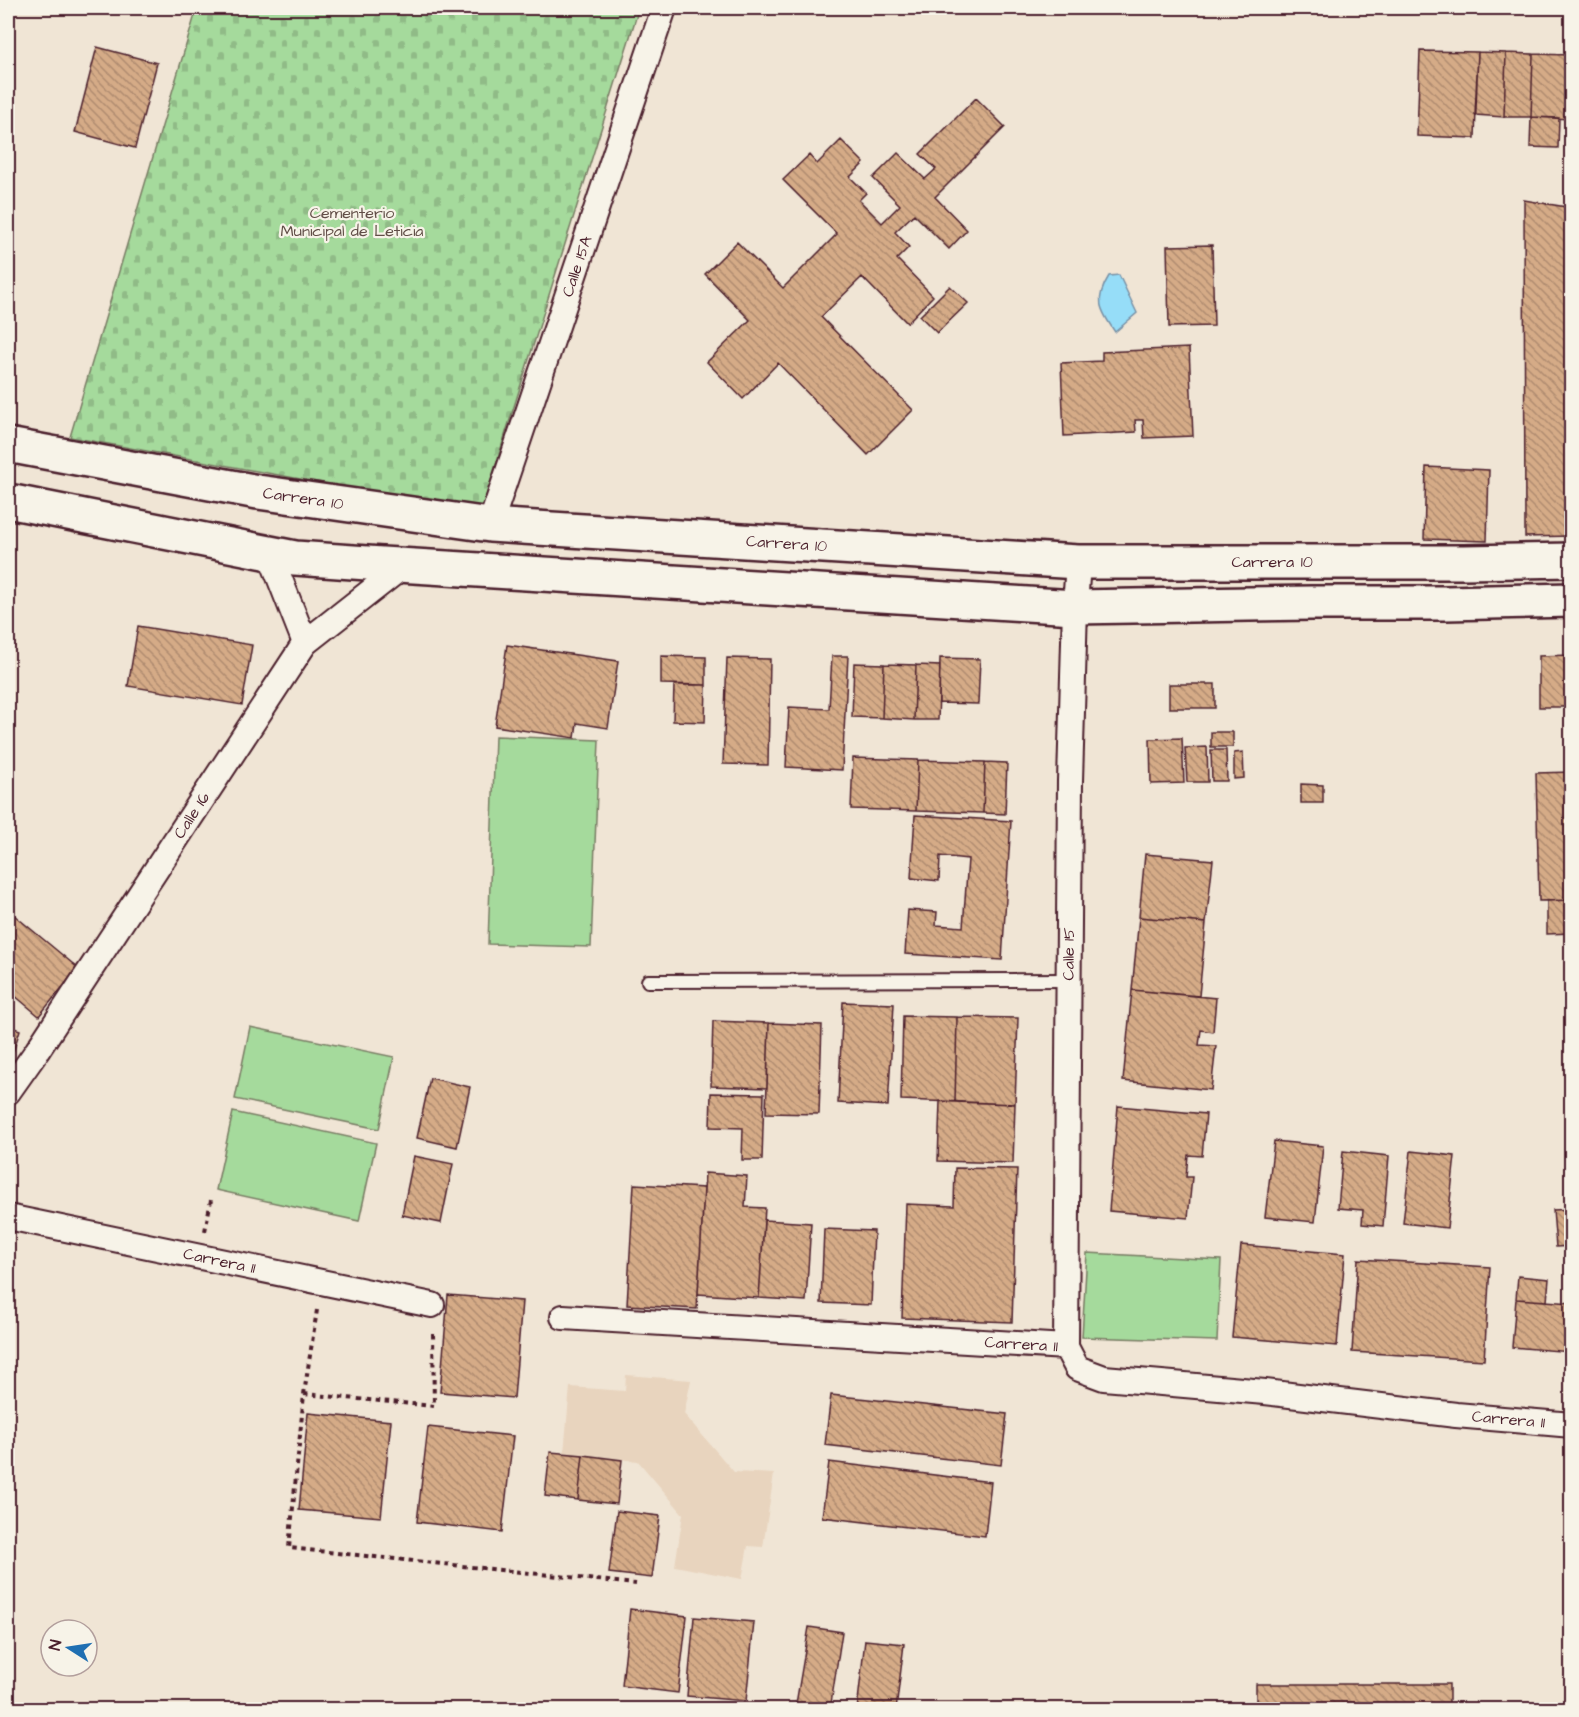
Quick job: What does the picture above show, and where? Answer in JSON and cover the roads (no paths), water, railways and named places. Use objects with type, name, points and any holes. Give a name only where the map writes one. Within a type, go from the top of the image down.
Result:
[{"type":"main road","name":"Carrera 10","points":[[8,445],[258,492],[489,525],[1078,562],[1572,560]]},
{"type":"main road","points":[[8,501],[270,554],[403,566],[1075,607],[1572,600]]},
{"type":"street","name":"Calle 15A","points":[[489,525],[664,8]]},
{"type":"street","points":[[270,554],[305,643]]},
{"type":"street","name":"Calle 15","points":[[1065,1347],[1070,781],[1078,562]]},
{"type":"street","name":"Calle 16","points":[[8,1092],[305,643],[403,566]]},
{"type":"street","name":"Carrera 11","points":[[8,1217],[432,1305]]},
{"type":"street","name":"Carrera 11","points":[[563,1317],[1065,1347],[1077,1368],[1104,1378],[1265,1392],[1456,1415],[1572,1425]]},
{"type":"lane","points":[[648,981],[1068,980]]},
{"type":"water","points":[[1119,275],[1137,313],[1115,332],[1103,311],[1100,298],[1109,276]]},
{"type":"park label","name":"Cementerio Municipal de Leticia","points":[[352,222]]}]
